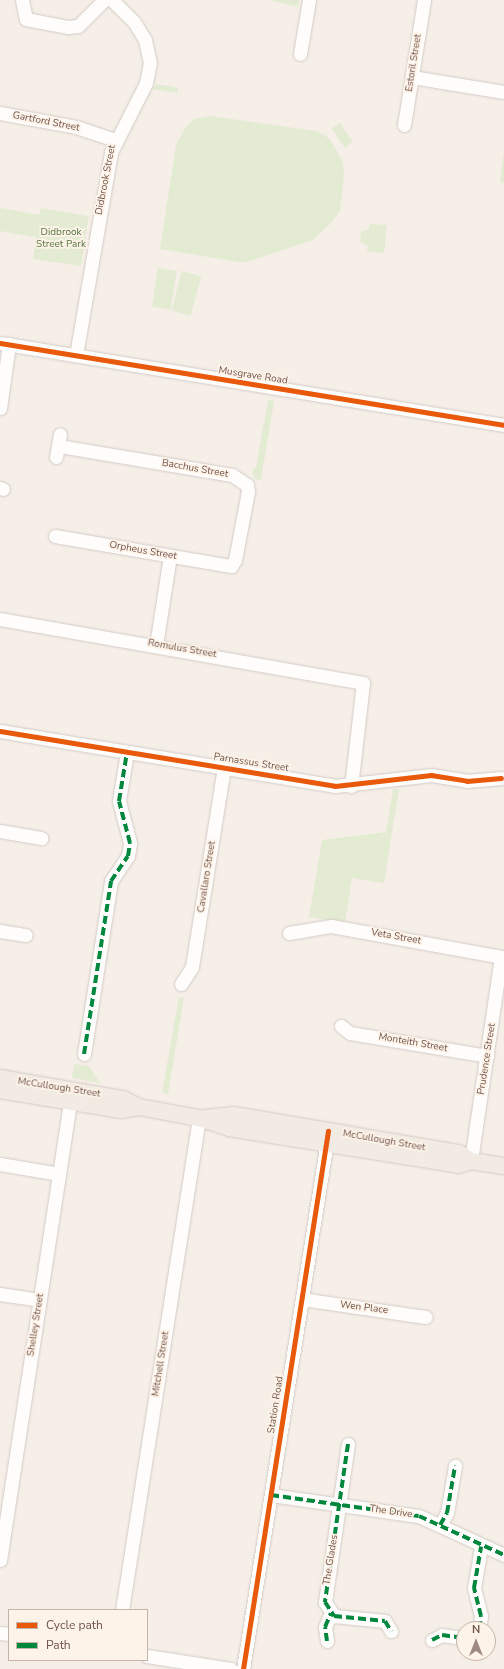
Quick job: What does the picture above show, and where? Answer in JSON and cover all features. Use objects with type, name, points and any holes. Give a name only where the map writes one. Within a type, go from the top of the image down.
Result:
[{"type":"main road","name":"McCullough Street","points":[[0,1078],[122,1110],[139,1107],[199,1118],[234,1116],[327,1138],[459,1165],[471,1161],[504,1166]]},
{"type":"main road","name":"McCullough Street","points":[[0,1090],[71,1096]]},
{"type":"street","points":[[22,0],[26,19],[68,26],[78,26],[104,0]]},
{"type":"street","name":"Didbrook Street","points":[[76,355],[114,140],[146,83],[150,63],[145,40],[134,22],[112,0]]},
{"type":"street","points":[[300,54],[309,0]]},
{"type":"street","name":"Estoril Street","points":[[404,125],[424,0]]},
{"type":"street","points":[[412,77],[504,92]]},
{"type":"street","name":"Gartford Street","points":[[0,113],[76,127],[114,140]]},
{"type":"street","points":[[0,408],[4,344]]},
{"type":"street","name":"Musgrave Road","points":[[4,344],[504,425]]},
{"type":"street","name":"Bacchus Street","points":[[58,446],[239,478],[247,484],[248,491],[235,560],[230,566]]},
{"type":"street","name":"Orpheus Street","points":[[55,536],[230,566]]},
{"type":"street","points":[[156,645],[170,556]]},
{"type":"street","name":"Romulus Street","points":[[0,619],[156,645],[363,683],[351,786]]},
{"type":"street","name":"Parnassus Street","points":[[0,731],[335,786],[351,786],[431,775],[467,781],[501,778]]},
{"type":"street","points":[[84,1054],[111,881],[128,856],[130,842],[119,801],[127,752]]},
{"type":"street","name":"Cavallaro Street","points":[[182,984],[192,967],[224,768]]},
{"type":"street","points":[[0,831],[41,838]]},
{"type":"street","name":"Veta Street","points":[[289,933],[331,926],[501,957]]},
{"type":"street","points":[[0,931],[26,935]]},
{"type":"street","name":"Prudence Street","points":[[471,1161],[501,957]]},
{"type":"street","name":"Monteith Street","points":[[341,1026],[350,1032],[487,1056]]},
{"type":"street","name":"Shelley Street","points":[[0,1560],[71,1096]]},
{"type":"street","name":"Mitchell Street","points":[[122,1609],[199,1118]]},
{"type":"street","name":"Station Road","points":[[243,1669],[327,1138]]},
{"type":"street","points":[[0,1164],[59,1174]]},
{"type":"street","points":[[0,1294],[40,1300]]},
{"type":"street","name":"Wen Place","points":[[302,1299],[426,1317]]},
{"type":"street","name":"The Glades","points":[[331,1613],[325,1602],[326,1590],[348,1444]]},
{"type":"street","points":[[440,1525],[447,1513],[455,1466]]},
{"type":"street","name":"The Drive","points":[[271,1495],[419,1516],[440,1525],[481,1547],[504,1555]]},
{"type":"street","points":[[480,1621],[481,1616],[474,1588],[481,1547]]},
{"type":"street","points":[[327,1642],[324,1627],[331,1613],[385,1622],[391,1631]]},
{"type":"street","points":[[432,1640],[442,1635],[456,1637]]},
{"type":"street","points":[[148,1656],[232,1669]]},
{"type":"green space","points":[[270,0],[299,0],[298,7]]},
{"type":"green space","points":[[156,84],[178,88],[177,93],[152,89]]},
{"type":"green space","points":[[210,116],[316,131],[329,138],[343,162],[344,176],[340,211],[331,223],[313,240],[244,263],[160,249],[176,145],[185,128],[194,119]]},
{"type":"green space","points":[[340,123],[353,142],[345,148],[332,129]]},
{"type":"green space","points":[[504,153],[504,183],[500,181]]},
{"type":"green space","name":"Didbrook Street Park","points":[[0,208],[39,215],[41,208],[89,216],[81,266],[33,259],[36,237],[0,231]]},
{"type":"green space","points":[[370,224],[387,225],[384,253],[367,251],[368,246],[360,242],[361,232],[369,229]]},
{"type":"green space","points":[[158,268],[177,271],[171,309],[152,307]]},
{"type":"green space","points":[[182,271],[201,276],[191,316],[171,311]]},
{"type":"green space","points":[[268,400],[274,401],[261,480],[255,479],[252,472],[256,467]]},
{"type":"green space","points":[[393,789],[399,789],[384,883],[352,878],[345,923],[309,917],[322,840],[386,832]]},
{"type":"green space","points":[[179,997],[184,998],[168,1094],[162,1093]]},
{"type":"green space","points":[[74,1064],[89,1066],[100,1083],[72,1078]]},
{"type":"marked path","points":[[84,1054],[111,881],[128,856],[130,843],[119,801],[127,752]]},
{"type":"marked path","points":[[348,1444],[325,1602],[334,1616],[385,1621],[391,1631]]},
{"type":"marked path","points":[[440,1525],[447,1513],[455,1466]]},
{"type":"marked path","points":[[271,1495],[419,1516],[504,1555]]},
{"type":"marked path","points":[[480,1621],[481,1616],[474,1588],[481,1547]]},
{"type":"marked path","points":[[327,1641],[325,1627],[331,1613]]},
{"type":"marked path","points":[[432,1640],[442,1635],[456,1637]]},
{"type":"cycle path","points":[[0,343],[504,425]]},
{"type":"cycle path","points":[[0,731],[335,786],[431,775],[467,781],[501,778]]},
{"type":"cycle path","points":[[243,1669],[328,1131]]}]
